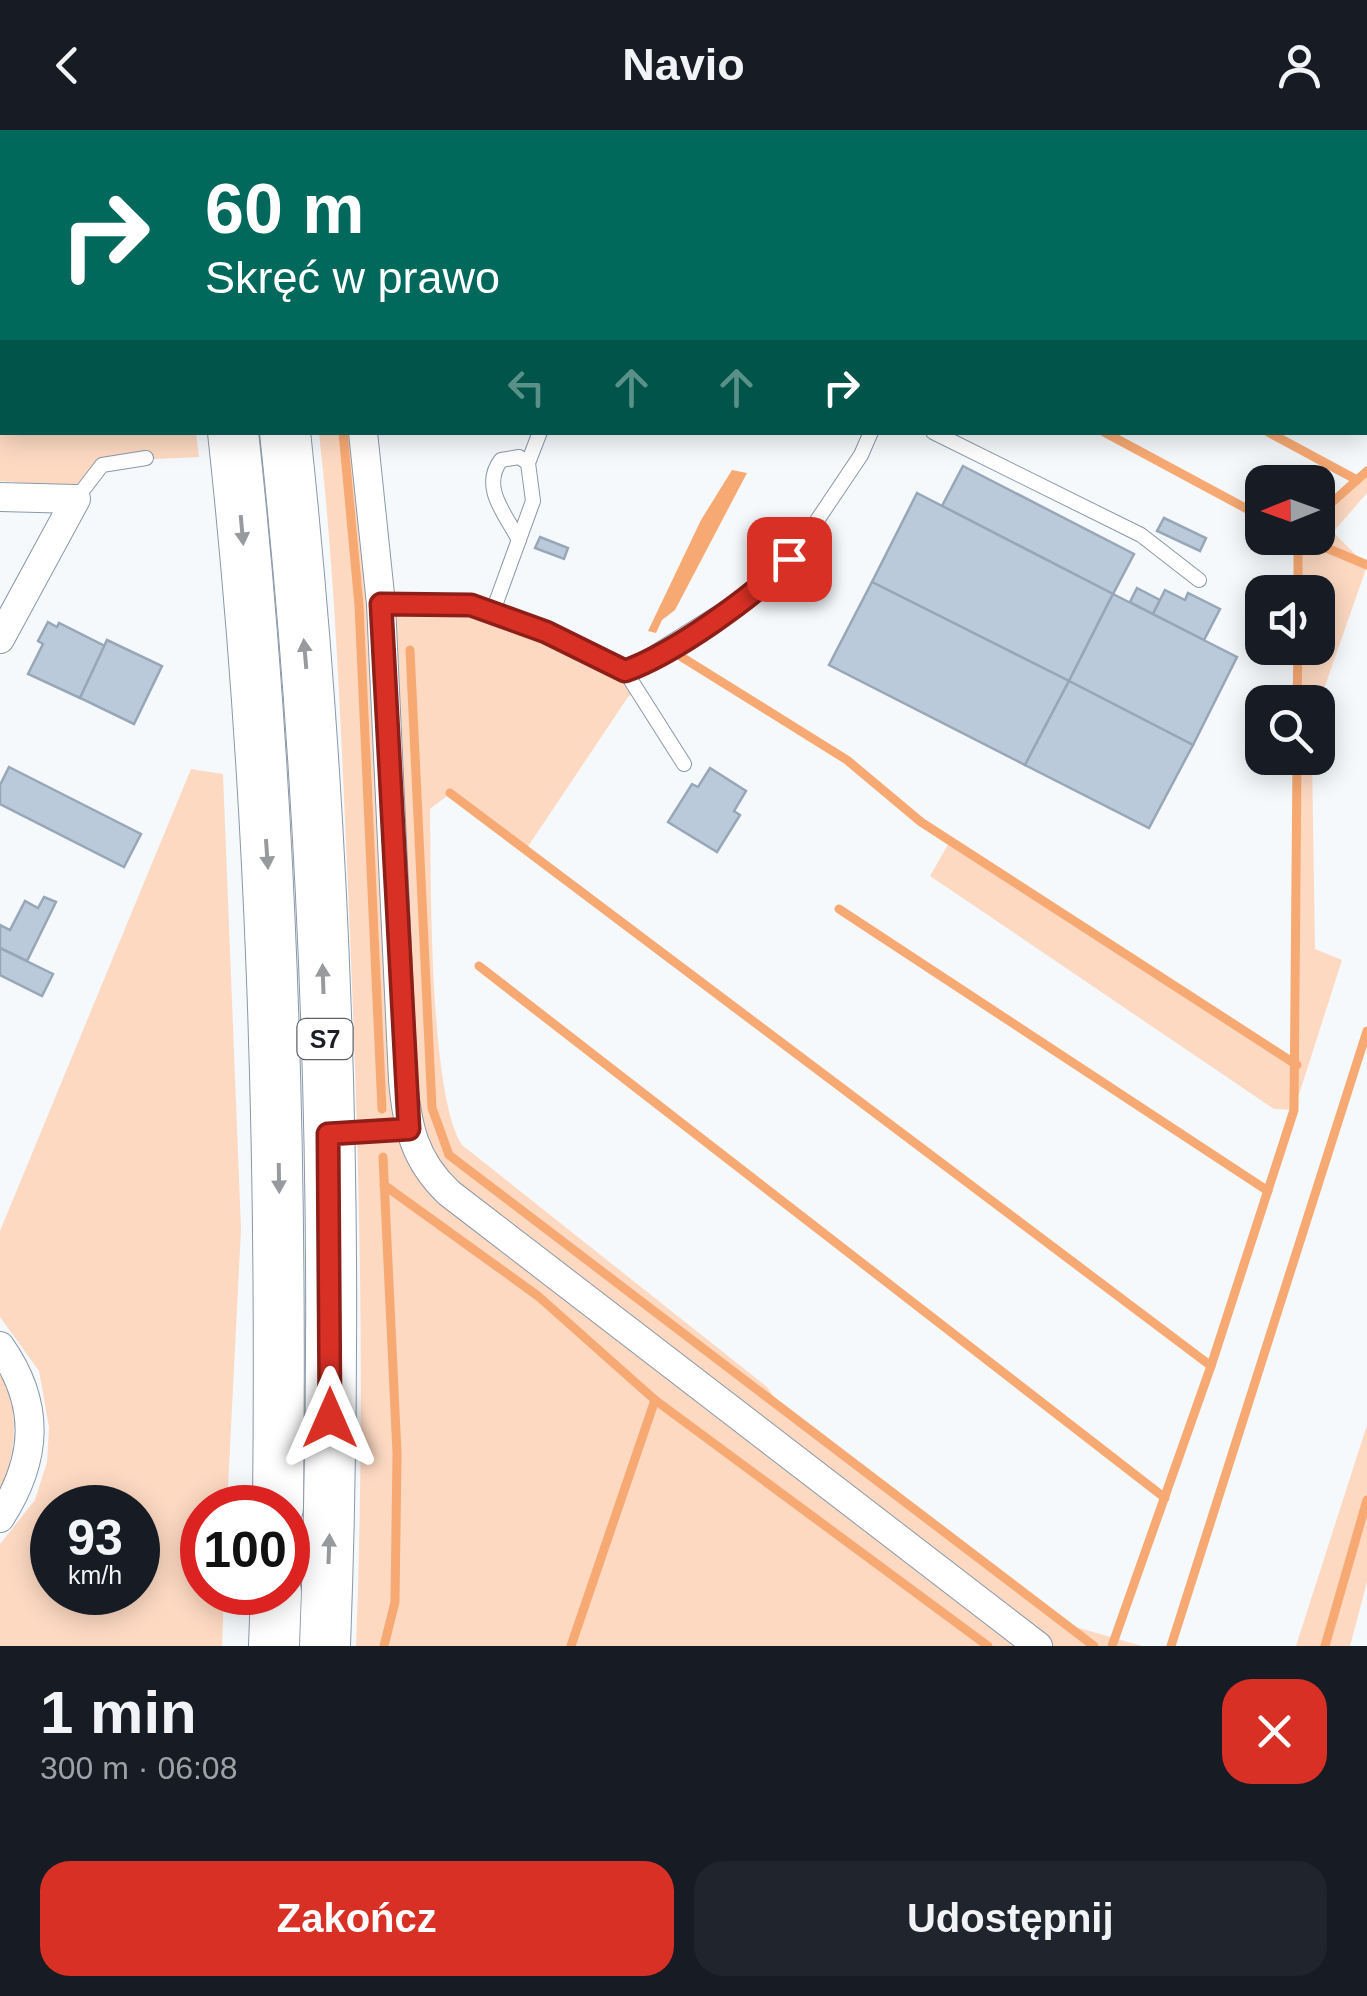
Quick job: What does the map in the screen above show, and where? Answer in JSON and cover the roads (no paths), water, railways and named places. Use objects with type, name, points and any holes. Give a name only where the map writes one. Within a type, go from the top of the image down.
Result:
[{"type":"highway","name":"S7","points":[[233,435],[269,892],[278,1099],[278,1485]]},
{"type":"highway","name":"S7","points":[[285,435],[308,693],[328,1134],[330,1483],[325,1646]]},
{"type":"highway","points":[[274,1646],[275,1615]]},
{"type":"street","points":[[363,435],[381,604],[409,1129],[419,1158],[449,1194],[1038,1646]]},
{"type":"street","points":[[0,496],[76,498],[0,640]]},
{"type":"street","points":[[0,1346],[25,1386],[30,1425],[28,1460],[0,1518]]},
{"type":"lane","points":[[493,611],[532,502],[528,463],[539,435]]},
{"type":"lane","points":[[625,671],[769,581],[812,528],[861,455],[870,435]]},
{"type":"lane","points":[[939,435],[1141,535],[1199,580]]},
{"type":"lane","points":[[519,540],[497,502],[492,477],[501,460],[518,457],[528,463]]},
{"type":"lane","points":[[76,498],[102,465],[146,458]]},
{"type":"lane","points":[[381,604],[449,603],[493,611],[625,671],[684,764]]},
{"type":"lane","points":[[328,1134],[409,1129]]},
{"type":"waterway","points":[[343,435],[359,605],[382,1109]]},
{"type":"waterway","points":[[1110,435],[1245,508]]},
{"type":"waterway","points":[[1274,435],[1357,480]]},
{"type":"waterway","points":[[1335,500],[1367,471]]},
{"type":"waterway","points":[[1335,552],[1367,565]]},
{"type":"waterway","points":[[1298,555],[1298,575]]},
{"type":"waterway","points":[[410,650],[432,1108],[449,1155],[1094,1646]]},
{"type":"waterway","points":[[680,656],[847,760],[921,822],[1297,1065]]},
{"type":"waterway","points":[[1297,685],[1298,665]]},
{"type":"waterway","points":[[1112,1646],[1211,1366],[1294,1110],[1297,775]]},
{"type":"waterway","points":[[450,793],[1211,1366]]},
{"type":"waterway","points":[[839,909],[1268,1191]]},
{"type":"waterway","points":[[479,966],[1165,1498]]},
{"type":"waterway","points":[[1171,1646],[1367,1031]]},
{"type":"waterway","points":[[383,1157],[397,1453],[395,1602],[384,1646]]},
{"type":"waterway","points":[[384,1185],[538,1296],[655,1400],[988,1646]]},
{"type":"waterway","points":[[571,1646],[655,1400]]},
{"type":"waterway","points":[[1325,1646],[1367,1500]]}]
